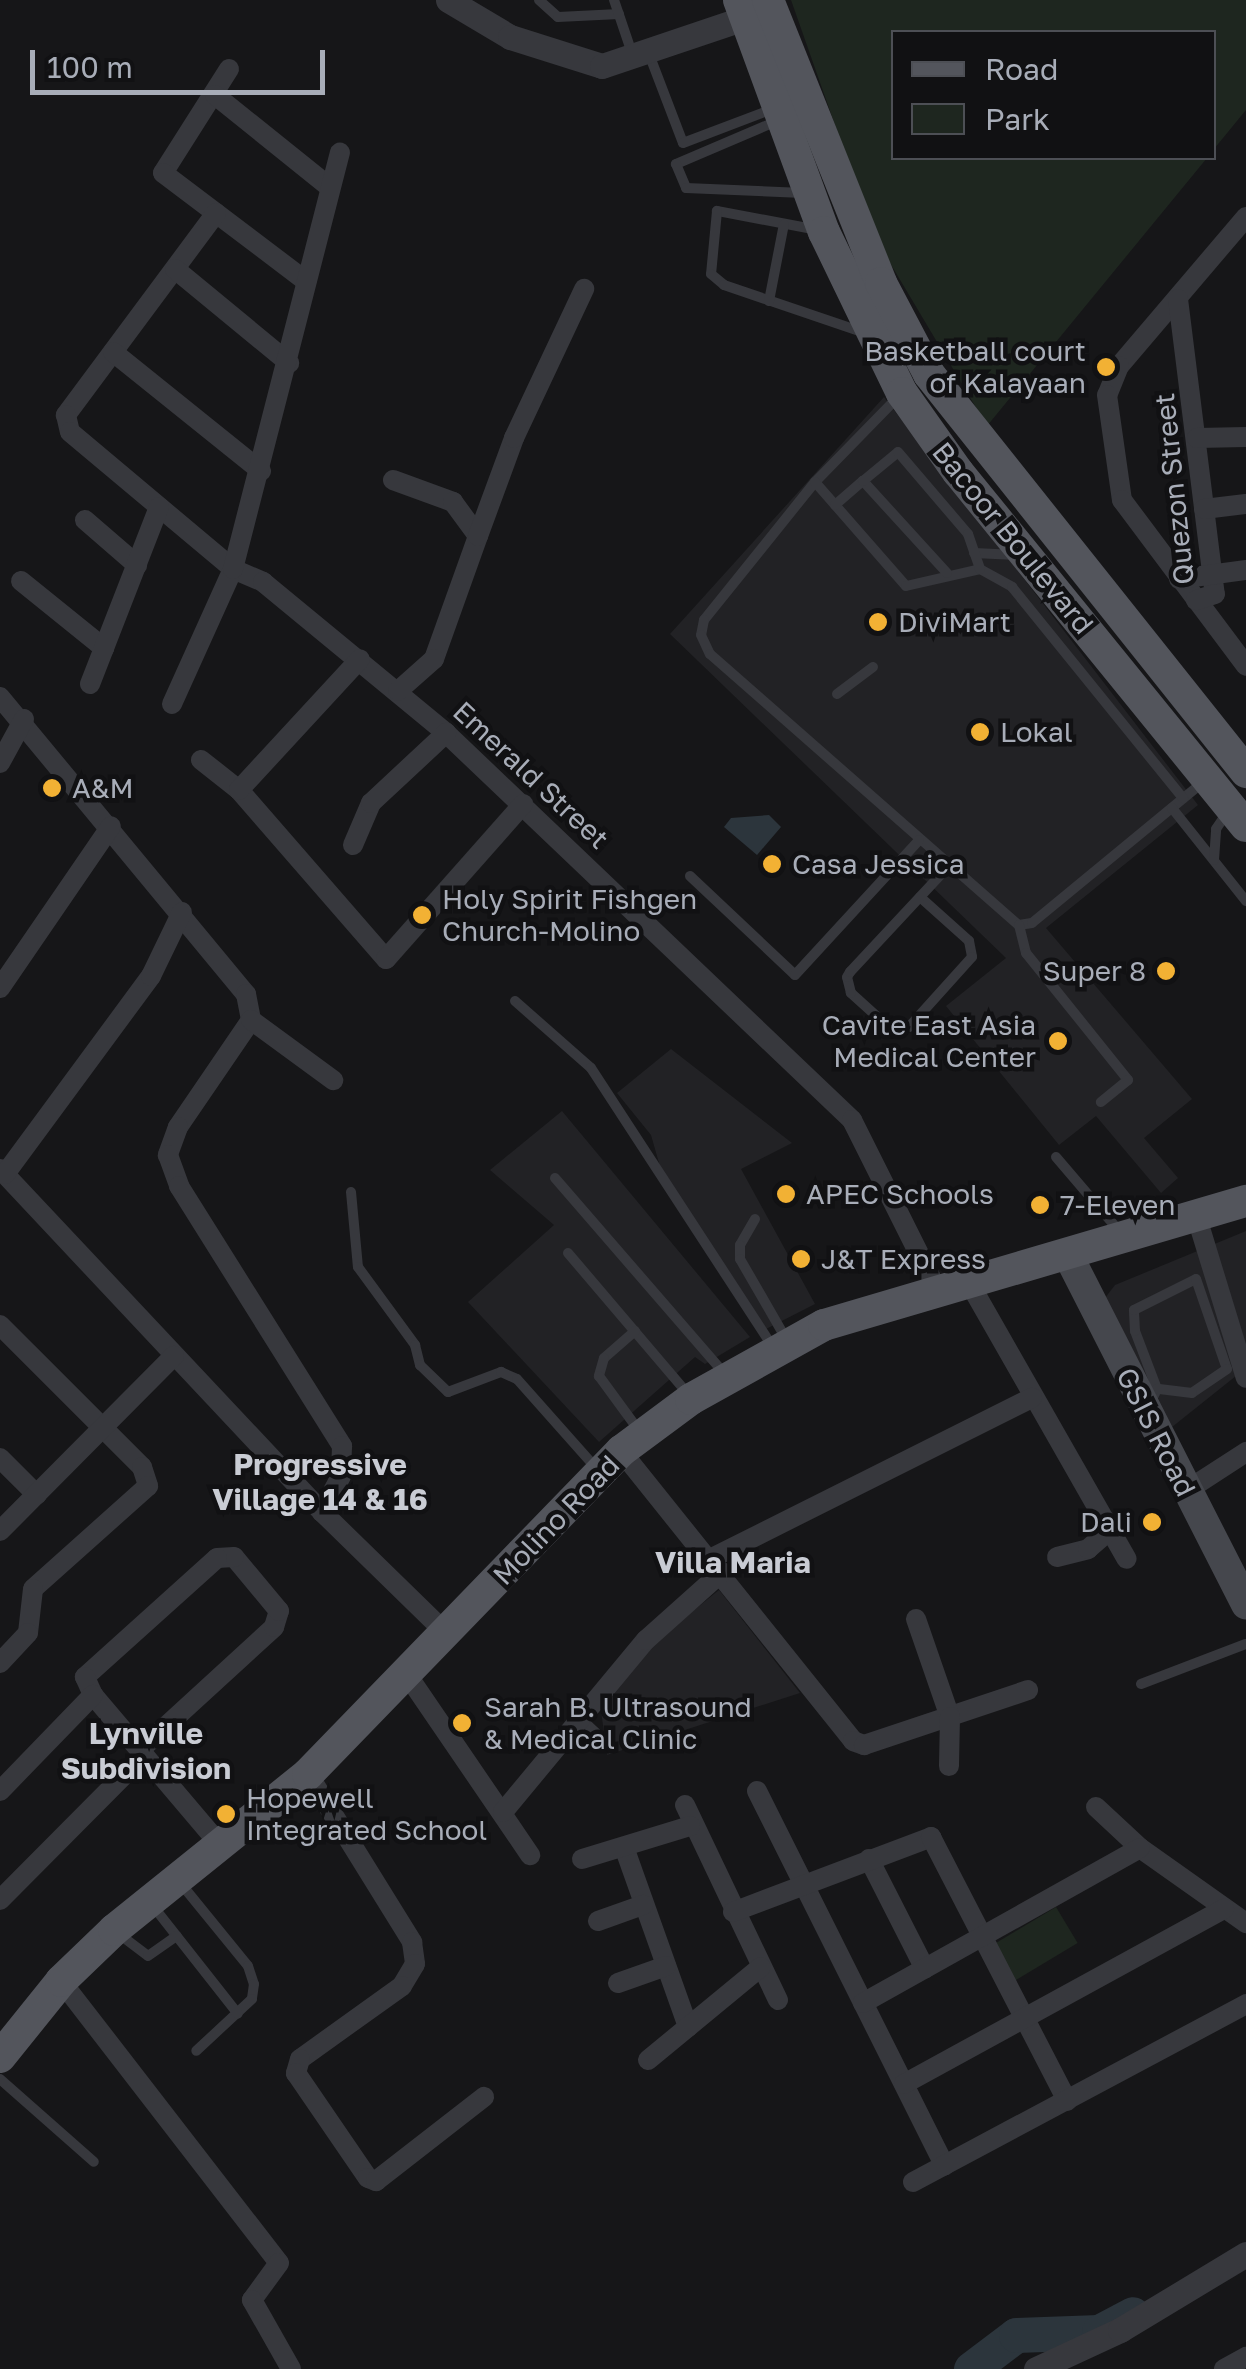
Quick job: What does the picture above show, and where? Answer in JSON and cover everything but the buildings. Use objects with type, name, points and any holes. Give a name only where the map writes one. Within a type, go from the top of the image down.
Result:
[{"type":"main road","name":"Bacoor Boulevard","points":[[756,7],[780,112],[809,194],[868,334],[902,393],[1196,788],[1238,816]]},
{"type":"main road","name":"Bacoor Boulevard","points":[[756,7],[874,269],[930,374],[1240,765]]},
{"type":"main road","points":[[902,393],[930,374]]},
{"type":"main road","name":"Molino Road","points":[[0,2057],[61,1982],[114,1930],[308,1774],[408,1676],[621,1453],[692,1399],[782,1347],[952,1285],[1069,1257],[1246,1201]]},
{"type":"main road","name":"GSIS Road","points":[[1069,1257],[1151,1401],[1186,1491],[1244,1593]]},
{"type":"street","points":[[448,0],[477,20],[565,58],[602,66],[642,57],[756,7]]},
{"type":"street","points":[[229,68],[163,173],[306,281]]},
{"type":"street","points":[[215,95],[328,186]]},
{"type":"street","points":[[172,704],[233,569],[288,363],[328,186],[340,153]]},
{"type":"street","points":[[216,213],[113,352],[261,471]]},
{"type":"street","points":[[1243,225],[1119,366],[1107,395],[1122,500],[1246,666]]},
{"type":"street","points":[[175,269],[288,363]]},
{"type":"street","points":[[398,691],[434,659],[514,438],[584,289]]},
{"type":"street","name":"Quezon Street","points":[[1178,299],[1214,576],[1215,594],[1196,600]]},
{"type":"street","name":"Emerald Street","points":[[113,352],[65,424],[233,569],[263,582],[446,733],[852,1120],[952,1285],[1032,1398],[1127,1560]]},
{"type":"street","points":[[1197,438],[1246,437]]},
{"type":"street","points":[[393,480],[453,502],[478,536]]},
{"type":"street","points":[[1204,509],[1246,504]]},
{"type":"street","points":[[90,684],[159,507]]},
{"type":"street","points":[[86,520],[136,565]]},
{"type":"street","points":[[1179,578],[1246,570]]},
{"type":"street","points":[[21,581],[104,648]]},
{"type":"street","points":[[239,790],[360,659]]},
{"type":"street","points":[[0,696],[24,719],[246,994],[251,1020],[333,1080]]},
{"type":"street","points":[[0,763],[24,719]]},
{"type":"street","points":[[352,845],[371,803],[446,733]]},
{"type":"street","points":[[201,760],[239,790],[386,959],[524,804]]},
{"type":"street","points":[[0,988],[111,826]]},
{"type":"street","points":[[182,912],[152,976],[3,1171],[322,1512],[447,1634]]},
{"type":"street","points":[[251,1020],[178,1127],[168,1155],[179,1186],[282,1341],[342,1446],[341,1476],[322,1512]]},
{"type":"street","points":[[1198,1218],[1246,1378]]},
{"type":"street","points":[[0,1325],[146,1472],[145,1492],[33,1589],[28,1633],[0,1663]]},
{"type":"street","points":[[0,1531],[174,1356]]},
{"type":"street","points":[[503,1812],[646,1640],[718,1565],[1032,1398]]},
{"type":"street","points":[[1186,1491],[1246,1452]]},
{"type":"street","points":[[621,1453],[718,1565],[853,1741],[864,1744],[1028,1690]]},
{"type":"street","points":[[0,1458],[36,1495]]},
{"type":"street","points":[[1057,1557],[1088,1549],[1109,1531]]},
{"type":"street","points":[[0,1900],[142,1753],[274,1628],[279,1612],[234,1557],[218,1558],[85,1678],[92,1695],[142,1753],[220,1845]]},
{"type":"street","points":[[916,1619],[950,1717],[948,1766]]},
{"type":"street","points":[[408,1676],[530,1854]]},
{"type":"street","points":[[0,1792],[92,1695]]},
{"type":"street","points":[[308,1774],[412,1942],[415,1964],[402,1986],[300,2058],[296,2073],[368,2178],[376,2181],[484,2097]]},
{"type":"street","points":[[757,1791],[798,1882],[944,2166]]},
{"type":"street","points":[[685,1804],[690,1826],[778,2000]]},
{"type":"street","points":[[1096,1807],[1140,1848],[1246,1923]]},
{"type":"street","points":[[582,1859],[690,1826]]},
{"type":"street","points":[[733,1912],[798,1882],[931,1837],[1020,2019],[1068,2101]]},
{"type":"street","points":[[624,1847],[688,2026]]},
{"type":"street","points":[[863,2003],[1140,1848]]},
{"type":"street","points":[[869,1859],[926,1969]]},
{"type":"street","points":[[598,1921],[642,1905]]},
{"type":"street","points":[[904,2084],[1224,1909]]},
{"type":"street","points":[[618,1983],[666,1966]]},
{"type":"street","points":[[648,2060],[760,1967]]},
{"type":"street","points":[[61,1982],[279,2263],[252,2300],[290,2369]]},
{"type":"street","points":[[914,2182],[1246,2004]]},
{"type":"street","points":[[1036,2369],[1120,2330],[1246,2254]]},
{"type":"street","points":[[1224,2369],[1246,2357]]},
{"type":"lane","points":[[539,0],[558,17],[619,14]]},
{"type":"lane","points":[[614,0],[684,144],[780,112]]},
{"type":"lane","points":[[780,112],[676,164],[686,188],[809,194]]},
{"type":"lane","points":[[824,232],[716,211],[712,215],[711,274],[768,300],[868,334]]},
{"type":"lane","points":[[768,300],[784,224]]},
{"type":"lane","points":[[902,393],[815,482],[704,620],[701,635],[710,654],[948,867],[1019,925],[1026,953],[1128,1080],[1102,1102]]},
{"type":"lane","points":[[835,505],[898,452],[968,534],[980,569]]},
{"type":"lane","points":[[863,481],[947,573]]},
{"type":"lane","points":[[815,482],[896,580],[918,585],[947,573],[980,569],[1012,586],[1196,788]]},
{"type":"lane","points":[[974,552],[1002,559],[1024,553]]},
{"type":"lane","points":[[837,694],[872,666]]},
{"type":"lane","points":[[1019,925],[1032,923],[1196,788],[1240,765]]},
{"type":"lane","points":[[1172,808],[1246,901]]},
{"type":"lane","points":[[1214,861],[1216,829],[1238,816]]},
{"type":"lane","points":[[690,876],[795,975],[920,840]]},
{"type":"lane","points":[[920,897],[968,941],[972,957],[909,1027],[893,1030],[851,993],[847,977],[920,897],[948,867]]},
{"type":"lane","points":[[515,1001],[591,1068],[782,1347]]},
{"type":"lane","points":[[1056,1157],[1127,1240]]},
{"type":"lane","points":[[555,1178],[728,1378]]},
{"type":"lane","points":[[351,1192],[358,1267],[415,1344],[420,1365],[448,1392],[501,1372],[621,1453]]},
{"type":"lane","points":[[755,1218],[740,1244],[740,1259],[782,1347]]},
{"type":"lane","points":[[568,1253],[692,1399]]},
{"type":"lane","points":[[1196,1278],[1227,1369],[1192,1394],[1151,1401],[1134,1310],[1196,1278]]},
{"type":"lane","points":[[621,1453],[599,1376],[604,1358],[635,1331]]},
{"type":"lane","points":[[1141,1684],[1246,1644]]},
{"type":"lane","points":[[580,1717],[608,1744]]},
{"type":"lane","points":[[178,1880],[248,1966],[252,1999],[196,2051]]},
{"type":"lane","points":[[149,1902],[238,2014]]},
{"type":"lane","points":[[114,1930],[148,1956],[176,1936]]},
{"type":"lane","points":[[0,2079],[94,2162]]},
{"type":"shaded area","points":[[884,397],[1198,805],[1046,928],[1192,1099],[1144,1138],[1178,1178],[1161,1193],[1096,1116],[1059,1145],[946,1006],[1006,958],[670,634]]},
{"type":"shaded area","points":[[769,815],[781,827],[757,855],[724,827],[731,818]]},
{"type":"shaded area","points":[[671,1049],[792,1143],[741,1169],[815,1304],[766,1329],[663,1177],[651,1135],[617,1093]]},
{"type":"shaded area","points":[[562,1111],[750,1337],[705,1364],[695,1357],[599,1442],[468,1302],[554,1225],[490,1170]]},
{"type":"shaded area","points":[[1246,1231],[1246,1368],[1162,1435],[1105,1298],[1115,1285]]},
{"type":"shaded area","points":[[719,1590],[800,1693],[607,1755],[600,1703],[648,1647]]},
{"type":"green space","points":[[791,0],[1246,0],[1246,110],[1216,147],[1216,30],[891,30],[891,160],[1205,160],[987,426],[874,236]]},
{"type":"green space","points":[[1056,1907],[1078,1943],[1014,1981],[993,1945]]},
{"type":"waterway","points":[[971,2369],[1016,2335],[1099,2332],[1133,2314]]},
{"type":"place","name":"Basketball court of Kalayaan","points":[[1106,367]]},
{"type":"place","name":"DiviMart","points":[[878,622]]},
{"type":"place","name":"Lokal","points":[[980,732]]},
{"type":"place","name":"A&M","points":[[52,788]]},
{"type":"place","name":"Casa Jessica","points":[[772,864]]},
{"type":"place","name":"Holy Spirit Fishgen Church-Molino","points":[[422,915]]},
{"type":"place","name":"Super 8","points":[[1166,971]]},
{"type":"place","name":"Cavite East Asia Medical Center","points":[[1058,1041]]},
{"type":"place","name":"APEC Schools","points":[[786,1194]]},
{"type":"place","name":"7-Eleven","points":[[1040,1205]]},
{"type":"place","name":"J&T Express","points":[[801,1259]]},
{"type":"place","name":"Dali","points":[[1152,1522]]},
{"type":"place","name":"Sarah B. Ultrasound & Medical Clinic","points":[[462,1723]]},
{"type":"place","name":"Hopewell Integrated School","points":[[226,1814]]},
{"type":"district","name":"Progressive Village 14 & 16","points":[[320,1481]]},
{"type":"district","name":"Villa Maria","points":[[733,1562]]},
{"type":"district","name":"Lynville Subdivision","points":[[146,1750]]}]
